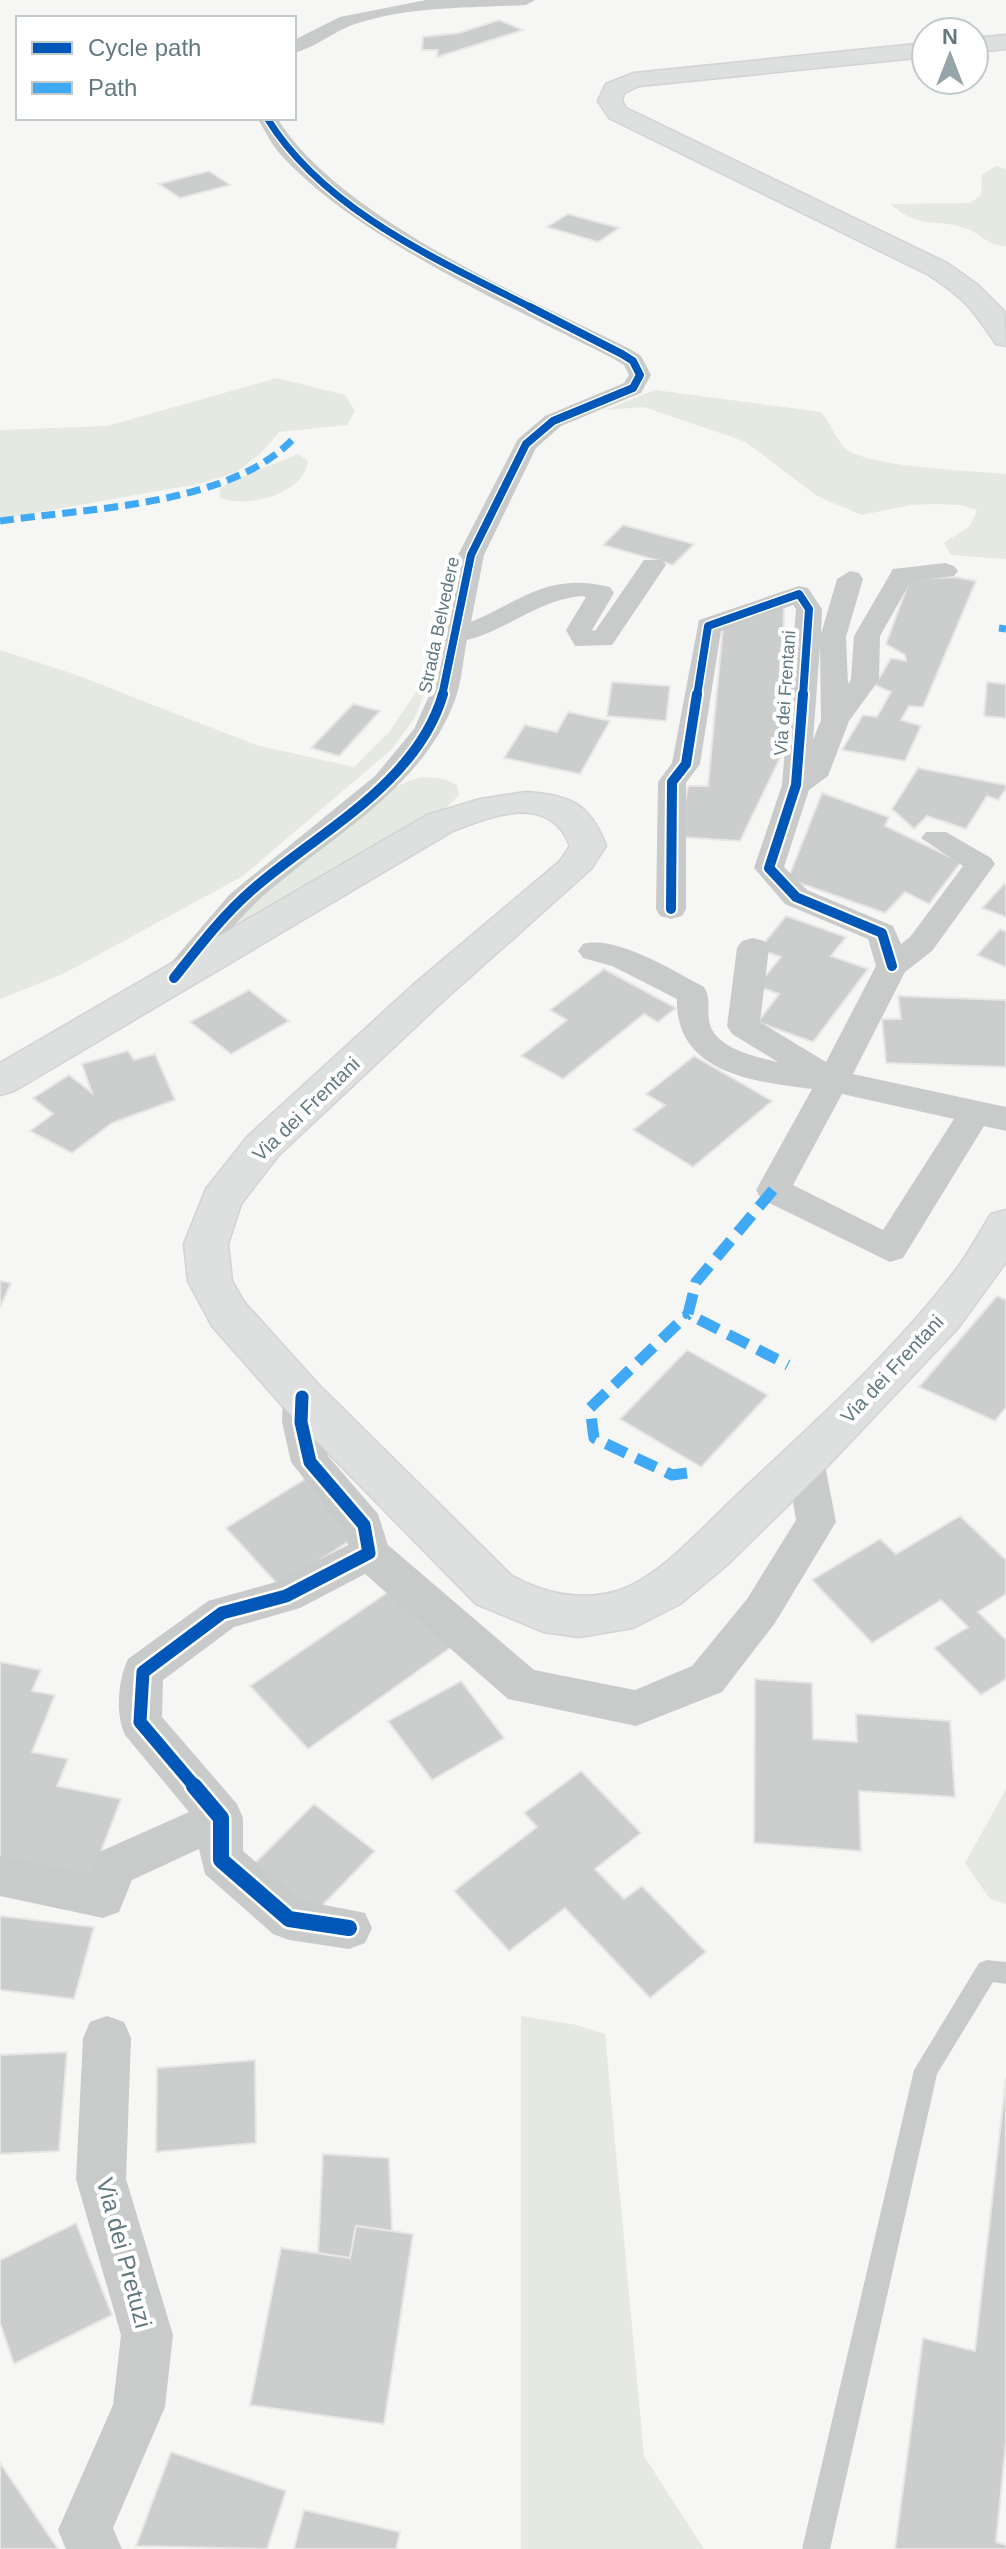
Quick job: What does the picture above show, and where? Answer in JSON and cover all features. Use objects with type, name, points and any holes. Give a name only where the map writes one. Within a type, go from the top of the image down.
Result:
[{"type":"main road","points":[[910,52],[647,78],[614,89],[610,101],[617,113],[938,269],[969,289],[987,308],[1006,338]]},
{"type":"main road","name":"Via dei Frentani","points":[[0,1081],[440,823],[479,807],[510,802],[552,805],[573,814],[585,829],[588,846],[573,869],[427,994],[263,1146],[221,1200],[206,1244],[210,1281],[228,1314],[302,1397],[494,1590],[523,1608],[560,1614],[601,1615],[635,1606],[718,1544],[805,1460],[969,1285],[1006,1225]]},
{"type":"street","points":[[296,47],[334,23],[380,10],[526,0]]},
{"type":"street","name":"Strada Belvedere","points":[[174,978],[205,938],[250,892],[409,757],[436,715],[478,539],[530,437],[573,412],[633,388],[639,381],[639,369],[622,354],[485,284],[368,215],[301,166],[283,147],[268,120]]},
{"type":"street","points":[[455,635],[470,633],[505,617],[535,597],[584,586],[601,593],[579,630],[584,640],[603,639],[653,565]]},
{"type":"street","name":"Via dei Frentani","points":[[796,785],[814,776],[835,720],[865,680],[867,636],[902,574],[945,571]]},
{"type":"street","name":"Via dei Frentani","points":[[835,720],[833,637],[850,579]]},
{"type":"street","name":"Via dei Frentani","points":[[671,909],[672,782],[686,764],[708,626],[799,594],[809,609],[796,785],[769,868],[796,897],[882,933],[892,966]]},
{"type":"street","points":[[594,951],[623,959],[693,994],[695,1027],[708,1046],[761,1071],[833,1081],[991,1115],[890,1249],[773,1190],[833,1081],[892,966],[921,944],[980,864],[936,838]]},
{"type":"street","points":[[753,948],[743,1026],[833,1081]]},
{"type":"street","points":[[302,1397],[301,1422],[310,1462],[364,1525],[369,1553],[523,1686],[636,1708],[707,1679],[761,1611],[816,1522],[805,1460]]},
{"type":"street","points":[[349,1928],[289,1919],[221,1860],[221,1818],[140,1722],[143,1672],[222,1613],[286,1596],[369,1553]]},
{"type":"street","points":[[0,1876],[103,1897],[115,1866],[221,1818]]},
{"type":"street","name":"Via dei Pretuzi","points":[[95,2549],[85,2530],[139,2407],[147,2335],[101,2179],[107,2038]]},
{"type":"lane","points":[[816,2549],[926,2070],[987,1971],[1006,1973]]},
{"type":"shaded area","points":[[996,166],[1006,169],[1006,246],[994,244],[956,226],[911,218],[890,204],[971,203],[981,195],[982,175]]},
{"type":"shaded area","points":[[277,378],[345,395],[355,411],[347,425],[279,432],[261,453],[235,473],[198,484],[0,519],[0,430],[107,426]]},
{"type":"shaded area","points":[[655,390],[821,412],[845,448],[856,454],[896,464],[1006,474],[1006,559],[951,555],[944,543],[970,526],[977,510],[960,505],[911,505],[862,515],[817,496],[746,442],[644,407],[605,410]]},
{"type":"shaded area","points":[[298,454],[308,461],[304,473],[286,490],[245,502],[220,498],[220,489],[229,482]]},
{"type":"shaded area","points":[[0,650],[74,674],[256,745],[354,767],[389,732],[425,679],[425,693],[414,719],[392,749],[243,876],[65,973],[0,999]]},
{"type":"shaded area","points":[[423,777],[444,779],[457,785],[459,795],[448,806],[245,928],[232,920],[352,816],[402,784]]},
{"type":"shaded area","points":[[1006,1789],[1006,1904],[990,1899],[965,1863]]},
{"type":"shaded area","points":[[521,2016],[577,2025],[605,2034],[644,2456],[704,2549],[521,2549]]},
{"type":"building","points":[[499,20],[523,30],[437,57],[438,50],[422,50],[423,37],[459,33]]},
{"type":"building","points":[[209,171],[230,185],[180,198],[159,184]]},
{"type":"building","points":[[568,214],[619,228],[598,242],[547,227]]},
{"type":"building","points":[[623,525],[694,544],[673,565],[603,545]]},
{"type":"building","points":[[955,577],[976,581],[923,707],[909,706],[901,720],[921,726],[905,761],[842,750],[863,715],[877,717],[891,692],[875,685],[891,658],[906,661],[905,655],[886,644],[910,579]]},
{"type":"building","points":[[784,606],[781,756],[740,841],[679,837],[688,786],[708,786],[723,627]]},
{"type":"building","points":[[612,682],[670,686],[666,721],[607,716]]},
{"type":"building","points":[[987,682],[1006,684],[1006,718],[984,716]]},
{"type":"building","points":[[353,704],[380,711],[339,756],[311,748]]},
{"type":"building","points":[[568,712],[610,721],[580,774],[504,758],[525,725],[557,732]]},
{"type":"building","points":[[918,768],[1006,785],[1006,789],[998,800],[987,796],[966,829],[927,816],[914,829],[892,809]]},
{"type":"building","points":[[822,793],[889,817],[885,826],[961,862],[929,904],[905,892],[885,913],[788,879]]},
{"type":"building","points":[[1006,885],[1006,917],[982,908]]},
{"type":"building","points":[[786,916],[846,937],[831,956],[868,969],[813,1042],[758,1022],[779,994],[757,986],[781,957],[759,949]]},
{"type":"building","points":[[1000,929],[1006,932],[1006,967],[977,955]]},
{"type":"building","points":[[604,969],[676,1008],[658,1022],[644,1014],[563,1079],[521,1056],[567,1020],[550,1010]]},
{"type":"building","points":[[249,990],[289,1021],[231,1054],[190,1022]]},
{"type":"building","points":[[898,996],[1006,1000],[1006,1067],[886,1063],[882,1019],[901,1019]]},
{"type":"building","points":[[128,1051],[134,1060],[155,1054],[175,1100],[112,1123],[72,1153],[30,1131],[53,1114],[33,1098],[69,1075],[92,1093],[82,1064]]},
{"type":"building","points":[[694,1056],[772,1101],[693,1167],[633,1130],[665,1105],[646,1094]]},
{"type":"building","points":[[0,1281],[11,1283],[0,1307]]},
{"type":"building","points":[[997,1296],[1006,1300],[1006,1407],[995,1421],[919,1387]]},
{"type":"building","points":[[687,1350],[768,1395],[701,1467],[620,1419]]},
{"type":"building","points":[[305,1479],[359,1535],[279,1586],[226,1528]]},
{"type":"building","points":[[960,1516],[1006,1560],[1006,1594],[978,1612],[1006,1640],[1006,1679],[981,1695],[934,1648],[968,1627],[941,1600],[872,1643],[812,1580],[880,1539],[896,1554]]},
{"type":"building","points":[[394,1588],[453,1646],[308,1749],[250,1686]]},
{"type":"building","points":[[0,1662],[41,1670],[32,1691],[55,1695],[32,1752],[68,1759],[57,1786],[121,1799],[88,1885],[0,1867]]},
{"type":"building","points":[[755,1679],[812,1683],[813,1739],[857,1742],[856,1714],[950,1721],[955,1797],[859,1791],[861,1851],[754,1843]]},
{"type":"building","points":[[461,1681],[504,1738],[432,1780],[388,1721]]},
{"type":"building","points":[[581,1771],[641,1833],[595,1869],[624,1899],[642,1886],[706,1952],[650,1998],[565,1908],[509,1951],[454,1891],[537,1827],[524,1813]]},
{"type":"building","points":[[314,1804],[375,1851],[314,1914],[252,1866]]},
{"type":"building","points":[[0,1916],[94,1927],[74,1999],[0,1990]]},
{"type":"building","points":[[67,2052],[59,2151],[0,2154],[0,2055]]},
{"type":"building","points":[[255,2060],[256,2143],[156,2152],[157,2068]]},
{"type":"building","points":[[1006,2078],[1006,2442],[996,2542],[1006,2545],[1006,2549],[895,2549],[923,2338],[975,2351]]},
{"type":"building","points":[[323,2154],[389,2158],[392,2231],[356,2226],[350,2258],[318,2253]]},
{"type":"building","points":[[76,2223],[112,2315],[14,2364],[0,2323],[0,2260]]},
{"type":"building","points":[[356,2226],[413,2234],[384,2424],[250,2405],[281,2248],[350,2258]]},
{"type":"building","points":[[171,2452],[286,2491],[267,2549],[136,2546]]},
{"type":"building","points":[[0,2463],[58,2549],[0,2549]]},
{"type":"building","points":[[304,2510],[400,2532],[396,2549],[294,2549]]},
{"type":"marked path","points":[[0,521],[199,489],[261,466],[294,438]]},
{"type":"marked path","points":[[999,628],[1006,629]]},
{"type":"marked path","points":[[773,1190],[696,1282],[688,1314],[788,1365]]},
{"type":"marked path","points":[[687,1473],[672,1475],[594,1438],[590,1408],[688,1314]]},
{"type":"cycle path","points":[[174,978],[240,901],[360,805],[408,757],[428,729],[442,698],[471,555],[526,444],[553,421],[633,388],[640,375],[633,361],[622,354],[482,283],[370,217],[322,183],[286,149],[268,120]]},
{"type":"cycle path","points":[[671,909],[672,782],[686,764],[708,626],[799,594],[809,609],[796,785],[769,868],[796,897],[882,933],[892,966]]},
{"type":"cycle path","points":[[302,1397],[301,1422],[310,1462],[364,1525],[369,1553],[286,1596],[222,1613],[143,1672],[140,1722],[221,1818],[221,1860],[289,1919],[349,1928]]}]
